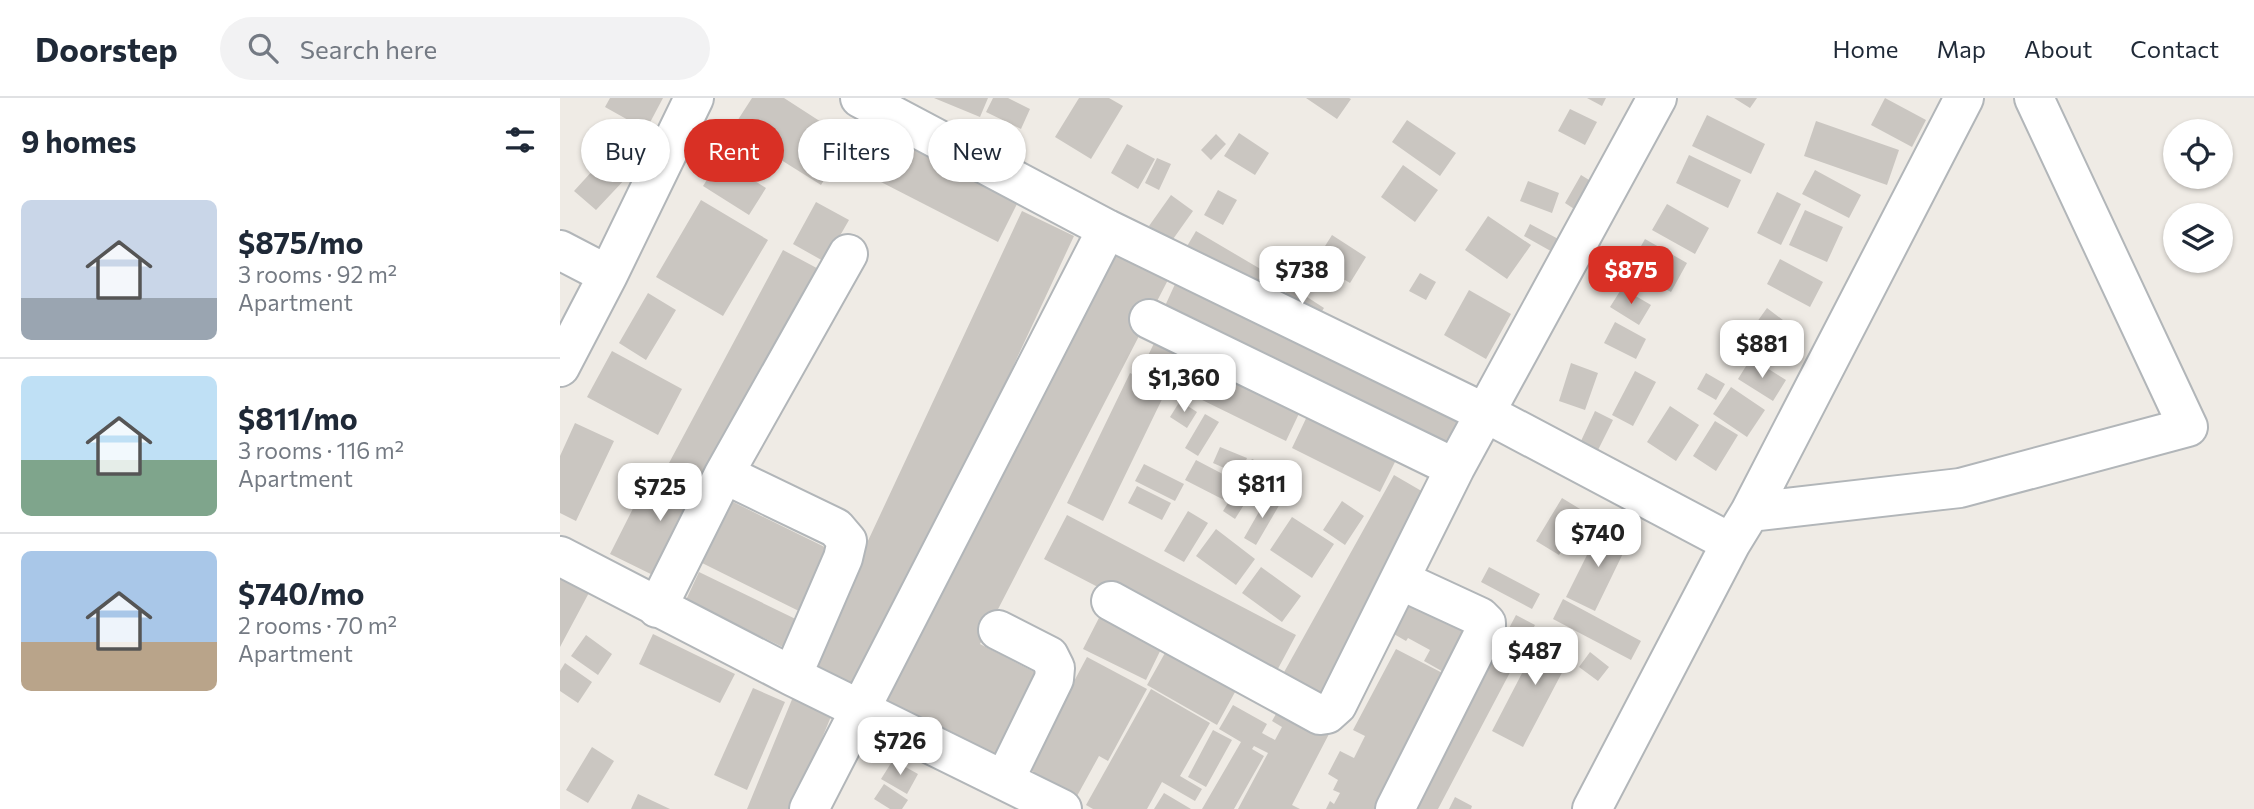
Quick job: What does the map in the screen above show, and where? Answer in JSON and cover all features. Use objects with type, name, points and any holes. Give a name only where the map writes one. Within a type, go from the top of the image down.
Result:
[{"type":"street","points":[[560,367],[694,98]]},
{"type":"street","points":[[1111,601],[1320,715],[1327,714],[1337,705],[1455,468],[1657,98]]},
{"type":"street","points":[[1592,809],[1964,98]]},
{"type":"street","points":[[875,101],[1107,229],[1484,413],[1741,528],[1960,488],[2188,427],[2034,98]]},
{"type":"street","points":[[809,809],[1107,229]]},
{"type":"street","points":[[560,250],[608,275]]},
{"type":"street","points":[[657,608],[724,474],[848,254]]},
{"type":"street","points":[[1149,319],[1455,468]]},
{"type":"street","points":[[724,474],[836,528],[847,541],[843,558],[792,676]]},
{"type":"street","points":[[560,556],[657,608],[1062,809]]},
{"type":"street","points":[[1395,809],[1486,629],[1486,624],[1480,617],[1400,579]]},
{"type":"street","points":[[998,630],[1049,656],[1055,668],[1054,679],[1005,779]]},
{"type":"building","points":[[610,98],[663,98],[652,119],[626,119],[605,107]]},
{"type":"building","points":[[752,98],[784,98],[816,119],[798,119],[798,171],[784,162],[784,119],[738,119]]},
{"type":"building","points":[[934,98],[988,98],[980,117]]},
{"type":"building","points":[[993,98],[1008,98],[1030,109],[1026,119],[1000,119],[986,112]]},
{"type":"building","points":[[1079,98],[1109,98],[1123,106],[1091,159],[1055,137]]},
{"type":"building","points":[[1306,98],[1349,98],[1351,99],[1337,119]]},
{"type":"building","points":[[1587,98],[1606,98],[1602,106]]},
{"type":"building","points":[[1734,98],[1757,98],[1750,108]]},
{"type":"building","points":[[1885,98],[1926,120],[1912,147],[1871,125]]},
{"type":"building","points":[[1570,109],[1597,122],[1585,145],[1558,131]]},
{"type":"building","points":[[1707,115],[1765,144],[1751,174],[1692,146]]},
{"type":"building","points":[[1407,120],[1456,153],[1440,176],[1392,142]]},
{"type":"building","points":[[1816,121],[1899,150],[1887,185],[1804,156]]},
{"type":"building","points":[[1239,133],[1269,153],[1255,175],[1224,156]]},
{"type":"building","points":[[1216,134],[1226,144],[1211,160],[1201,150]]},
{"type":"building","points":[[1127,144],[1155,159],[1138,189],[1111,173]]},
{"type":"building","points":[[914,146],[928,153],[928,182],[984,182],[1019,200],[998,242],[881,182],[914,182]]},
{"type":"building","points":[[1689,155],[1741,180],[1728,208],[1676,183]]},
{"type":"building","points":[[1157,158],[1171,164],[1159,190],[1145,183]]},
{"type":"building","points":[[1403,165],[1438,190],[1415,222],[1381,197]]},
{"type":"building","points":[[1815,170],[1861,195],[1849,218],[1802,194]]},
{"type":"building","points":[[1581,175],[1602,188],[1585,216],[1565,203]]},
{"type":"building","points":[[1528,181],[1559,193],[1552,213],[1520,201]]},
{"type":"building","points":[[582,182],[622,182],[596,210],[574,191]]},
{"type":"building","points":[[706,182],[756,182],[766,188],[749,215],[703,186]]},
{"type":"building","points":[[1218,190],[1237,200],[1223,225],[1204,215]]},
{"type":"building","points":[[1777,192],[1801,204],[1781,245],[1757,233]]},
{"type":"building","points":[[1171,195],[1193,211],[1171,242],[1149,226]]},
{"type":"building","points":[[701,200],[768,240],[723,316],[656,277]]},
{"type":"building","points":[[816,202],[849,220],[825,262],[793,244]]},
{"type":"building","points":[[1667,204],[1709,228],[1695,254],[1652,230]]},
{"type":"building","points":[[1805,210],[1843,227],[1827,262],[1789,245]]},
{"type":"building","points":[[1022,211],[1074,236],[862,689],[810,665]]},
{"type":"building","points":[[1488,216],[1531,245],[1507,279],[1465,250]]},
{"type":"building","points":[[1530,224],[1564,242],[1556,254],[1524,236]]},
{"type":"building","points":[[1196,231],[1274,277],[1261,299],[1183,253]]},
{"type":"building","points":[[1332,235],[1366,257],[1350,283],[1315,262]]},
{"type":"building","points":[[1645,239],[1687,263],[1671,292],[1628,269]]},
{"type":"building","points":[[1116,248],[1170,276],[980,644],[1046,678],[1003,761],[883,699]]},
{"type":"building","points":[[783,250],[826,273],[712,485],[669,463]]},
{"type":"building","points":[[1780,259],[1823,282],[1810,307],[1767,284]]},
{"type":"building","points":[[1420,273],[1436,282],[1426,300],[1409,291]]},
{"type":"building","points":[[1176,282],[1472,425],[1455,462],[1159,319]]},
{"type":"building","points":[[1290,286],[1324,308],[1313,325],[1280,303]]},
{"type":"building","points":[[1622,288],[1651,305],[1639,325],[1610,307]]},
{"type":"building","points":[[1469,290],[1511,314],[1486,359],[1444,335]]},
{"type":"building","points":[[648,293],[676,310],[646,360],[619,343]]},
{"type":"building","points":[[1767,308],[1792,327],[1774,352],[1749,333]]},
{"type":"building","points":[[1615,322],[1646,339],[1636,359],[1604,343]]},
{"type":"building","points":[[1159,333],[1304,403],[1286,441],[1141,370]]},
{"type":"building","points":[[612,351],[682,389],[658,435],[587,397]]},
{"type":"building","points":[[1751,358],[1786,380],[1773,401],[1738,379]]},
{"type":"building","points":[[1571,363],[1598,373],[1585,410],[1559,401]]},
{"type":"building","points":[[1635,371],[1656,382],[1633,426],[1612,415]]},
{"type":"building","points":[[1130,373],[1166,391],[1103,521],[1067,503]]},
{"type":"building","points":[[1706,373],[1725,384],[1716,400],[1697,389]]},
{"type":"building","points":[[1731,387],[1765,410],[1747,437],[1713,414]]},
{"type":"building","points":[[1180,401],[1197,412],[1187,428],[1170,417]]},
{"type":"building","points":[[1670,406],[1699,425],[1676,461],[1647,442]]},
{"type":"building","points":[[1311,408],[1400,452],[1380,492],[1292,448]]},
{"type":"building","points":[[1595,411],[1613,420],[1598,450],[1581,441]]},
{"type":"building","points":[[1205,414],[1219,422],[1198,456],[1185,448]]},
{"type":"building","points":[[1715,421],[1738,435],[1716,471],[1693,456]]},
{"type":"building","points":[[575,423],[614,441],[576,521],[560,513],[560,456]]},
{"type":"building","points":[[1220,447],[1247,458],[1240,475],[1213,463]]},
{"type":"building","points":[[1252,459],[1277,471],[1269,488],[1243,475]]},
{"type":"building","points":[[1196,460],[1236,481],[1226,501],[1185,480]]},
{"type":"building","points":[[1144,464],[1184,484],[1175,501],[1135,481]]},
{"type":"building","points":[[655,465],[709,492],[665,581],[610,554]]},
{"type":"building","points":[[1394,475],[1437,500],[1321,707],[1278,683]]},
{"type":"building","points":[[1137,486],[1171,503],[1162,520],[1128,503]]},
{"type":"building","points":[[1238,487],[1250,495],[1235,519],[1223,511]]},
{"type":"building","points":[[1268,496],[1281,502],[1256,545],[1244,538]]},
{"type":"building","points":[[725,498],[841,555],[811,617],[696,560]]},
{"type":"building","points":[[1562,498],[1585,512],[1559,555],[1536,541]]},
{"type":"building","points":[[1342,501],[1364,516],[1345,545],[1323,530]]},
{"type":"building","points":[[1188,511],[1208,523],[1184,562],[1164,551]]},
{"type":"building","points":[[1067,515],[1296,635],[1273,678],[1044,559]]},
{"type":"building","points":[[1292,517],[1334,544],[1312,578],[1270,550]]},
{"type":"building","points":[[1601,527],[1629,541],[1595,611],[1566,597]]},
{"type":"building","points":[[1216,529],[1255,559],[1236,585],[1196,556]]},
{"type":"building","points":[[1261,567],[1301,596],[1282,622],[1242,593]]},
{"type":"building","points":[[1489,567],[1540,594],[1532,609],[1481,582]]},
{"type":"building","points":[[560,572],[591,589],[560,647]]},
{"type":"building","points":[[699,572],[810,626],[797,654],[686,600]]},
{"type":"building","points":[[1406,594],[1478,633],[1454,678],[1424,661],[1430,650],[1387,630]]},
{"type":"building","points":[[1563,599],[1641,641],[1631,660],[1553,619]]},
{"type":"building","points":[[1102,612],[1164,643],[1146,680],[1083,649]]},
{"type":"building","points":[[1516,615],[1535,625],[1438,809],[1414,809]]},
{"type":"building","points":[[1546,627],[1577,644],[1523,747],[1492,731]]},
{"type":"building","points":[[653,634],[735,674],[720,703],[639,664]]},
{"type":"building","points":[[586,635],[612,654],[598,675],[571,656]]},
{"type":"building","points":[[1170,644],[1240,683],[1217,725],[1147,685]]},
{"type":"building","points":[[1396,649],[1456,680],[1388,809],[1326,809],[1330,801],[1334,804],[1340,793],[1333,790],[1338,780],[1328,774],[1340,751],[1354,758],[1365,736],[1353,730]]},
{"type":"building","points":[[1590,652],[1609,667],[1598,681],[1579,667]]},
{"type":"building","points":[[1087,657],[1147,689],[1108,761],[1099,756],[1077,796],[1027,769]]},
{"type":"building","points":[[565,663],[592,682],[578,703],[560,691],[560,671]]},
{"type":"building","points":[[753,688],[785,702],[747,790],[714,775]]},
{"type":"building","points":[[1151,689],[1210,723],[1180,776],[1202,789],[1195,801],[1162,782],[1147,809],[1093,809],[1086,805]]},
{"type":"building","points":[[793,697],[832,714],[793,809],[747,809]]},
{"type":"building","points":[[1233,705],[1267,724],[1262,733],[1275,740],[1282,727],[1272,721],[1280,707],[1329,734],[1292,805],[1300,809],[1238,809],[1268,753],[1254,746],[1252,749],[1264,756],[1234,809],[1202,809],[1241,742],[1219,729]]},
{"type":"building","points":[[1213,730],[1232,740],[1206,787],[1188,777]]},
{"type":"building","points":[[592,747],[614,761],[588,803],[566,790]]},
{"type":"building","points":[[893,760],[918,774],[907,794],[881,779]]},
{"type":"building","points":[[884,784],[908,800],[902,809],[890,809],[874,799]]},
{"type":"building","points":[[1164,793],[1191,809],[1154,809]]},
{"type":"building","points":[[638,794],[670,809],[631,809]]},
{"type":"building","points":[[1455,797],[1472,806],[1471,809],[1449,809]]}]
